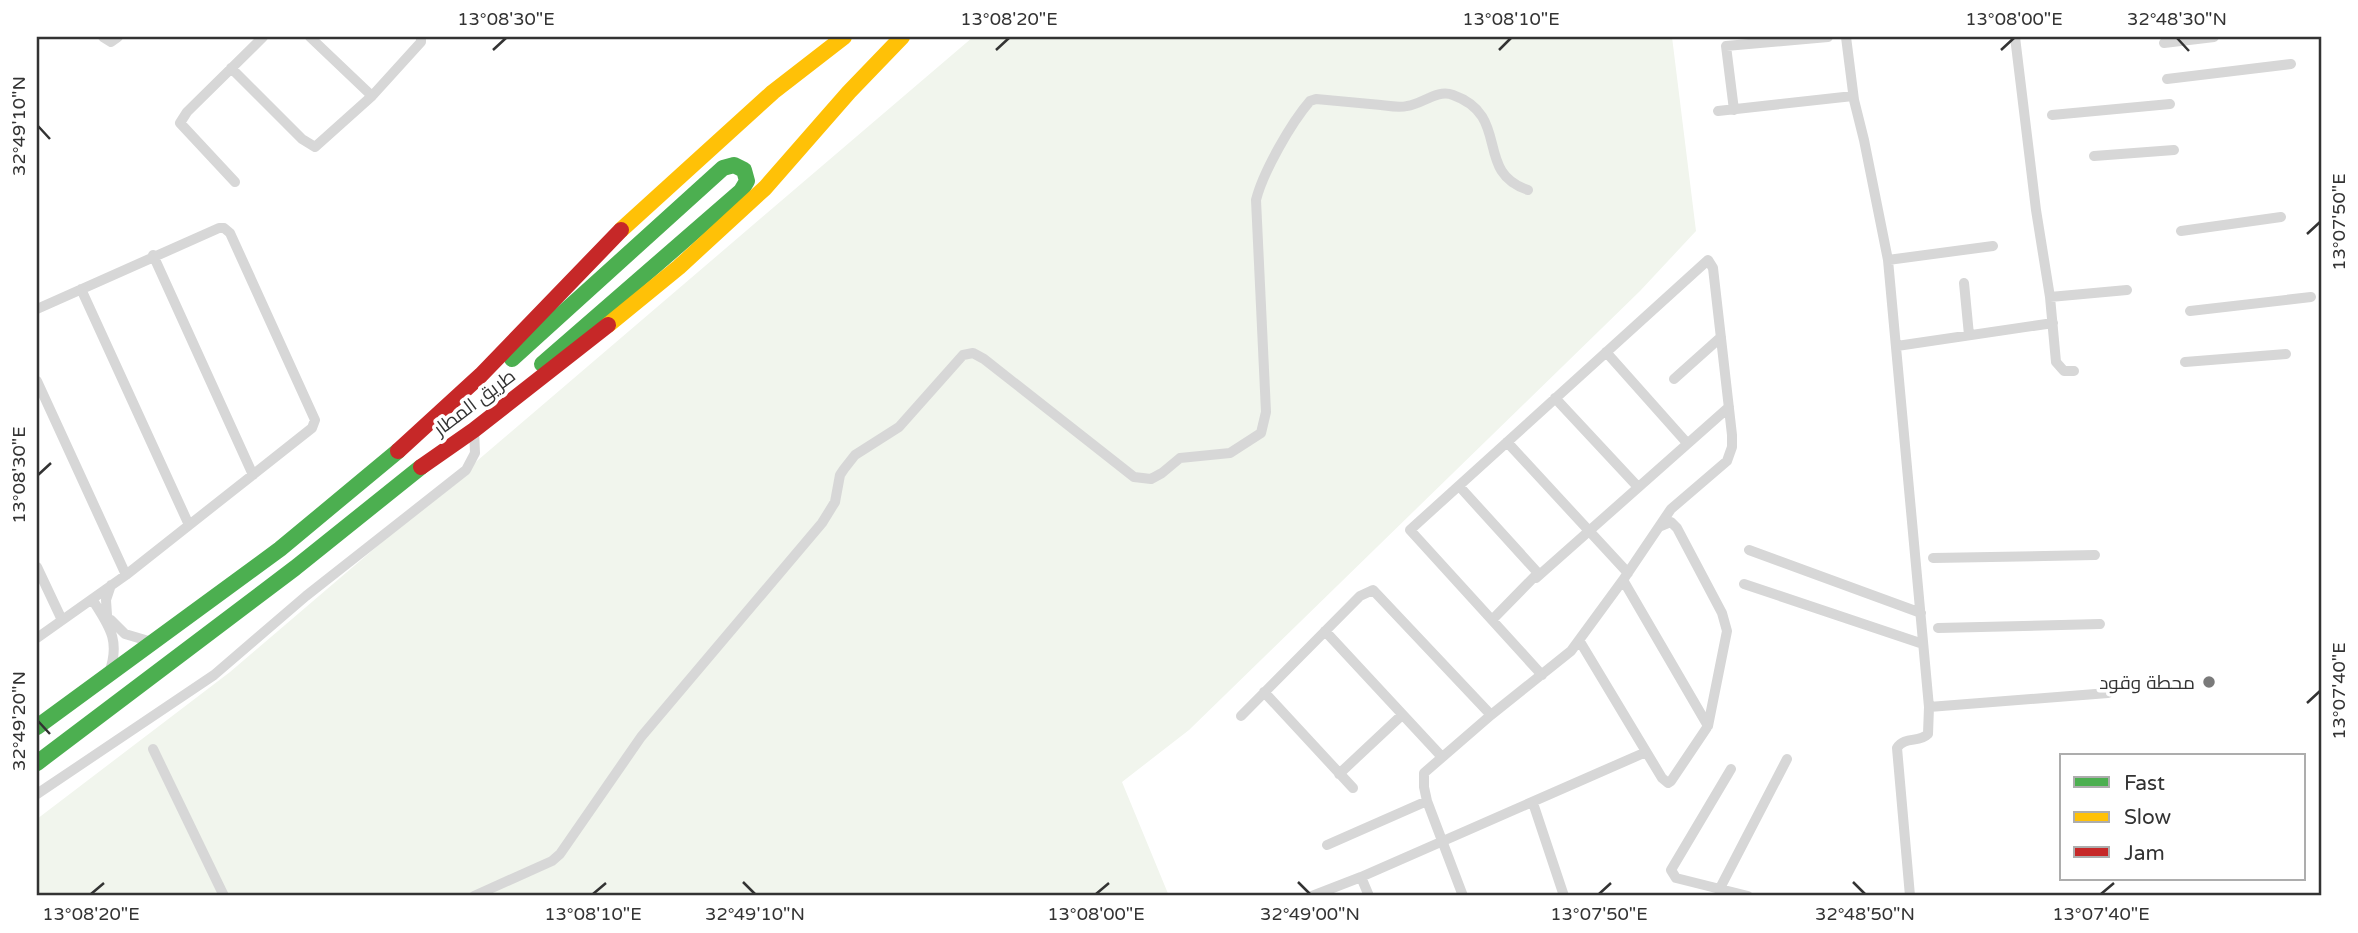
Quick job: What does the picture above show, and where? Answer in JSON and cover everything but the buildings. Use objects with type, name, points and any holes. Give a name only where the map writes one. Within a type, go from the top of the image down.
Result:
[{"type":"highway","name":"طريق المطار","points":[[37,727],[279,549],[398,452],[481,375],[648,204],[773,92],[844,37]]},
{"type":"highway","name":"طريق المطار","points":[[37,763],[284,576],[419,468],[474,430],[590,340],[723,229],[765,188],[849,92],[902,37]]},
{"type":"highway","points":[[366,478],[486,384],[543,329],[723,169],[734,164],[744,170],[747,181],[741,191],[419,468]]},
{"type":"street","points":[[103,37],[111,42],[118,37]]},
{"type":"street","points":[[234,182],[180,123],[187,112],[263,37]]},
{"type":"street","points":[[310,37],[372,96]]},
{"type":"street","points":[[231,68],[313,147],[372,96],[421,42],[421,37]]},
{"type":"street","points":[[1734,110],[1726,46],[1828,37]]},
{"type":"street","points":[[1846,37],[1853,96],[1888,260],[1898,346],[1929,708],[1928,734],[1922,738],[1904,741],[1897,748],[1910,896]]},
{"type":"street","points":[[2015,37],[2036,210],[2050,297],[2056,362],[2064,371],[2074,372]]},
{"type":"street","points":[[2164,43],[2214,37]]},
{"type":"street","points":[[2167,79],[2291,64]]},
{"type":"street","points":[[474,896],[552,861],[559,854],[640,737],[822,523],[835,502],[840,475],[855,455],[899,427],[963,355],[973,353],[984,359],[1134,477],[1156,477],[1180,458],[1230,453],[1261,433],[1266,412],[1256,200],[1260,183],[1310,101],[1316,99],[1404,107],[1451,93],[1478,109],[1490,134],[1501,173],[1515,186],[1528,190]]},
{"type":"street","points":[[1718,111],[1853,96]]},
{"type":"street","points":[[2052,115],[2170,104]]},
{"type":"street","points":[[2094,156],[2174,150]]},
{"type":"street","points":[[2181,231],[2281,217]]},
{"type":"street","points":[[37,309],[219,228],[229,231],[315,423],[126,575],[37,638]]},
{"type":"street","points":[[1888,260],[1993,246]]},
{"type":"street","points":[[153,256],[253,475]]},
{"type":"street","points":[[1463,896],[1427,802],[1424,773],[1571,651],[1679,500],[1722,465],[1731,454],[1732,435],[1713,268],[1708,260],[1410,530],[1542,675]]},
{"type":"street","points":[[1964,283],[1969,335]]},
{"type":"street","points":[[81,289],[189,525]]},
{"type":"street","points":[[2050,297],[2127,290]]},
{"type":"street","points":[[2190,311],[2311,297]]},
{"type":"street","points":[[1898,346],[2053,323]]},
{"type":"street","points":[[1674,379],[1721,337]]},
{"type":"street","points":[[1606,352],[1687,443]]},
{"type":"street","points":[[2185,362],[2286,354]]},
{"type":"street","points":[[37,381],[126,575]]},
{"type":"street","points":[[1555,398],[1638,487]]},
{"type":"street","points":[[1492,620],[1729,407]]},
{"type":"street","points":[[37,794],[225,667],[306,596],[466,470],[475,453],[474,430]]},
{"type":"street","points":[[1507,442],[1589,531],[1625,576],[1707,726]]},
{"type":"street","points":[[1459,486],[1537,569],[1536,578]]},
{"type":"street","points":[[1579,640],[1662,778],[1668,783],[1707,726],[1725,641],[1726,623],[1677,528],[1671,522],[1659,527]]},
{"type":"street","points":[[1749,550],[1921,613]]},
{"type":"street","points":[[1933,558],[2095,555]]},
{"type":"street","points":[[37,567],[62,620]]},
{"type":"street","points":[[1744,584],[1923,644]]},
{"type":"street","points":[[105,616],[111,585]]},
{"type":"street","points":[[1241,716],[1360,596],[1373,590],[1491,715]]},
{"type":"street","points":[[94,598],[105,616],[114,640],[114,658],[109,673]]},
{"type":"street","points":[[80,608],[105,616],[125,634],[153,642]]},
{"type":"street","points":[[1938,628],[2100,624]]},
{"type":"street","points":[[1325,631],[1442,757]]},
{"type":"street","points":[[1264,692],[1353,788]]},
{"type":"street","points":[[1929,708],[2108,693]]},
{"type":"street","points":[[1339,774],[1402,715]]},
{"type":"street","points":[[153,749],[224,896]]},
{"type":"street","points":[[1312,896],[1443,842],[1646,752]]},
{"type":"street","points":[[1719,890],[1787,759]]},
{"type":"street","points":[[1731,769],[1671,870],[1676,878],[1748,896]]},
{"type":"street","points":[[1328,845],[1427,802]]},
{"type":"street","points":[[1533,803],[1564,896]]},
{"type":"street","points":[[1361,877],[1369,896]]},
{"type":"shaded area","points":[[973,37],[1672,37],[1696,231],[1640,291],[1189,730],[1122,782],[1169,896],[37,896],[37,819],[230,672]]},
{"type":"traffic: fast","points":[[512,359],[723,168],[734,165],[744,170],[747,181],[741,191],[542,364]]},
{"type":"traffic: fast","points":[[37,727],[280,549],[398,451]]},
{"type":"traffic: fast","points":[[37,763],[295,568],[421,467]]},
{"type":"traffic: slow","points":[[621,230],[773,92],[844,37]]},
{"type":"traffic: slow","points":[[608,325],[679,267],[765,188],[849,92],[902,37]]},
{"type":"traffic: jam","points":[[398,451],[481,375],[621,230]]},
{"type":"traffic: jam","points":[[421,467],[474,430],[608,325]]},
{"type":"place","name":"محطة وقود","points":[[2209,682]]}]
